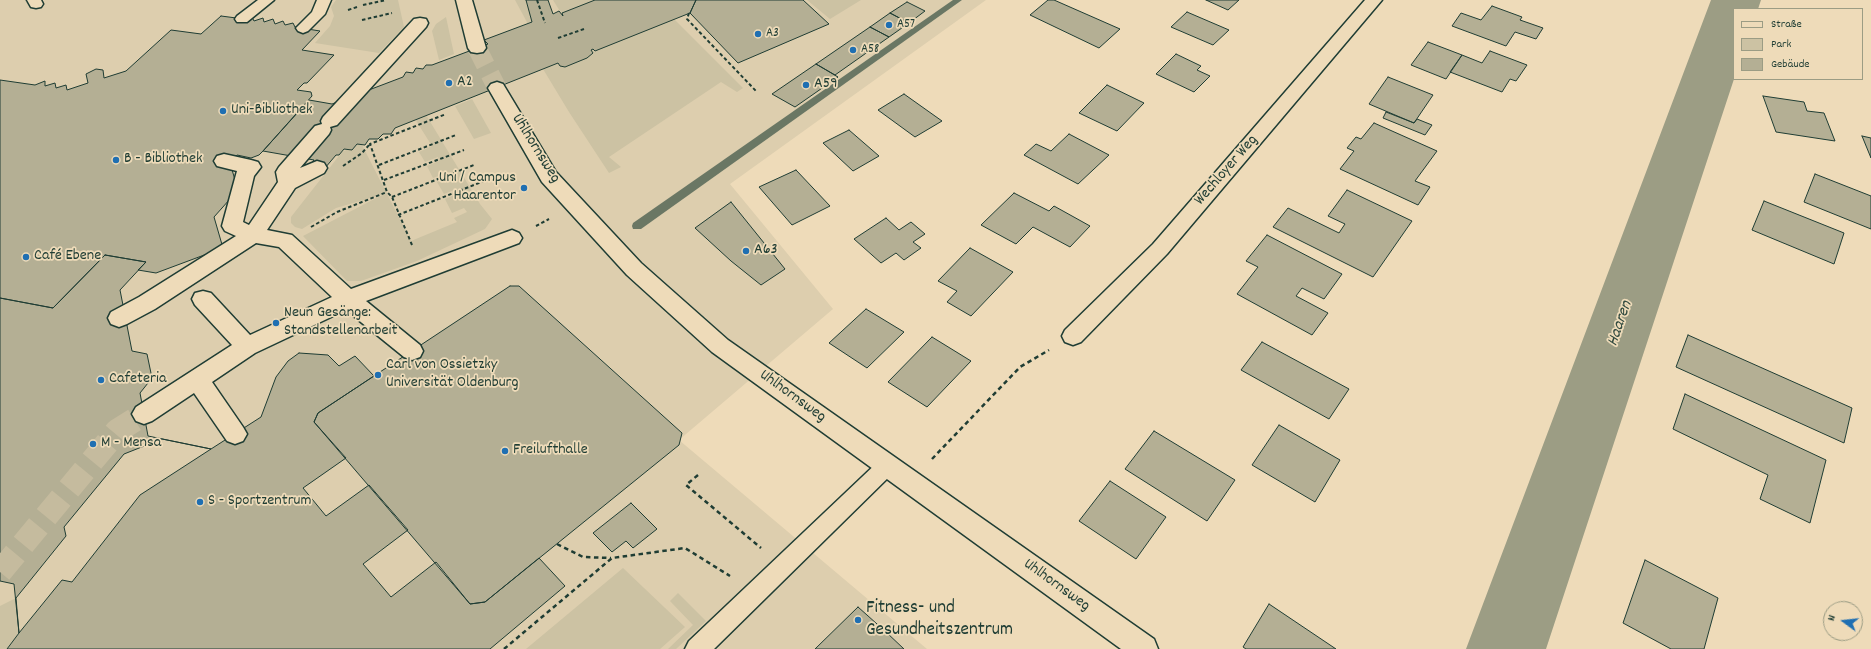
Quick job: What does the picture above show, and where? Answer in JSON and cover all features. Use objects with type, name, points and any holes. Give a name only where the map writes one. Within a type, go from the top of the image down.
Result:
[{"type":"street","points":[[464,0],[478,48]]},
{"type":"street","name":"Wechloyer Weg","points":[[1073,336],[1160,249],[1374,0]]},
{"type":"street","points":[[288,183],[286,172],[420,23]]},
{"type":"street","name":"Uhlhornsweg","points":[[497,88],[549,177],[634,268],[720,346],[1144,649]]},
{"type":"street","points":[[224,161],[251,167],[245,174],[232,226],[253,235],[285,240],[348,299],[412,351]]},
{"type":"street","points":[[119,318],[147,303],[253,235],[288,183],[317,168]]},
{"type":"street","points":[[144,414],[247,347],[348,299],[512,238]]},
{"type":"street","points":[[417,261],[444,264]]},
{"type":"street","points":[[147,303],[179,298]]},
{"type":"street","points":[[203,299],[247,347]]},
{"type":"street","points":[[197,379],[235,434]]},
{"type":"lane","points":[[242,19],[267,0]]},
{"type":"lane","points":[[304,28],[318,14],[324,0]]},
{"type":"lane","points":[[696,649],[888,465]]},
{"type":"path","points":[[363,6],[386,0]]},
{"type":"path","points":[[537,0],[544,23]]},
{"type":"path","points":[[362,20],[393,12]]},
{"type":"path","points":[[689,13],[687,18],[756,91]]},
{"type":"path","points":[[558,38],[584,28]]},
{"type":"path","points":[[339,169],[362,153],[370,144],[446,114]]},
{"type":"path","points":[[379,164],[456,135]]},
{"type":"path","points":[[370,144],[379,164],[387,192],[392,197],[398,214],[411,241],[417,261]]},
{"type":"path","points":[[384,180],[464,150]]},
{"type":"path","points":[[392,197],[474,165]]},
{"type":"path","points":[[398,214],[484,181]]},
{"type":"path","points":[[286,241],[337,212],[387,192]]},
{"type":"path","points":[[512,238],[575,205]]},
{"type":"path","points":[[930,461],[1020,367],[1073,336]]},
{"type":"path","points":[[698,476],[686,485],[782,566]]},
{"type":"path","points":[[557,544],[583,557],[612,558],[685,548],[756,592]]},
{"type":"path","points":[[504,649],[612,558]]},
{"type":"shaded area","name":"Carl von Ossietzky Universität Oldenburg","points":[[0,0],[986,0],[730,184],[833,309],[679,440],[927,649],[0,649]]},
{"type":"green space","points":[[336,0],[398,0],[404,27],[379,53],[315,43],[330,26],[334,16],[331,7]]},
{"type":"green space","points":[[515,0],[527,0],[538,20],[528,24]]},
{"type":"green space","points":[[553,0],[603,0],[563,16]]},
{"type":"green space","points":[[807,0],[861,0],[830,19]]},
{"type":"green space","points":[[446,17],[454,54],[439,60],[432,31],[436,24]]},
{"type":"green space","points":[[672,17],[743,88],[737,92],[721,82],[609,157],[621,167],[609,173],[543,69],[558,63],[560,66],[565,67],[587,58],[593,53],[591,50]]},
{"type":"green space","points":[[472,99],[491,133],[474,139],[455,106]]},
{"type":"green space","points":[[426,115],[480,204],[492,219],[485,229],[417,261],[361,281],[347,281],[303,236],[384,194],[336,208],[302,229],[295,227],[291,223],[291,217],[342,152],[361,143],[411,241],[457,222],[454,218],[467,212],[464,208],[452,213],[445,199],[457,194],[454,190],[444,194],[437,182],[448,178],[446,173],[433,178],[427,166],[439,161],[438,157],[425,162],[419,152],[432,146],[415,119]]},
{"type":"green space","points":[[623,568],[685,627],[660,649],[526,649]]},
{"type":"green space","points":[[678,593],[706,621],[676,649],[668,649],[693,625],[670,601]]},
{"type":"green space","points":[[16,598],[19,633],[7,649],[0,649],[0,606]]},
{"type":"building","name":"A2","points":[[526,0],[548,0],[553,14],[559,11],[563,16],[562,13],[595,0],[696,0],[690,13],[595,51],[593,49],[591,50],[593,53],[587,58],[565,67],[560,66],[558,63],[395,128],[391,134],[383,134],[378,139],[369,139],[365,145],[357,144],[352,150],[344,149],[339,155],[336,155],[325,168],[309,166],[314,160],[263,151],[309,100],[332,104],[403,77],[406,72],[413,73],[416,68],[423,69],[426,65],[432,65],[488,44],[484,40],[532,22]]},
{"type":"building","name":"A3","points":[[696,0],[803,0],[829,24],[738,63],[690,13]]},
{"type":"building","points":[[1048,0],[1054,0],[1120,29],[1099,48],[1030,15]]},
{"type":"building","points":[[1206,0],[1239,0],[1228,10]]},
{"type":"building","points":[[907,2],[925,11],[909,23],[890,13]]},
{"type":"building","points":[[1492,6],[1522,17],[1520,20],[1543,28],[1536,39],[1515,32],[1506,46],[1452,26],[1461,13],[1481,20]]},
{"type":"building","points":[[1187,12],[1229,30],[1213,45],[1171,27]]},
{"type":"building","name":"A57","points":[[890,13],[909,23],[889,37],[870,27]]},
{"type":"building","name":"B - Bibliothek","points":[[221,16],[244,19],[252,17],[254,21],[263,18],[264,22],[273,19],[275,24],[283,21],[285,25],[293,23],[295,27],[320,31],[302,50],[334,55],[307,83],[304,83],[297,90],[311,92],[312,96],[263,151],[259,155],[251,158],[237,155],[230,163],[238,190],[214,217],[223,248],[156,273],[138,270],[146,262],[105,255],[53,308],[0,298],[0,80],[35,85],[45,81],[45,86],[55,83],[56,88],[66,85],[67,90],[88,83],[86,74],[96,69],[103,70],[104,78],[126,71],[171,30],[201,34]]},
{"type":"building","name":"A58","points":[[870,27],[889,37],[835,75],[816,64]]},
{"type":"building","points":[[1428,42],[1462,55],[1446,79],[1411,65]]},
{"type":"building","points":[[1490,51],[1527,65],[1516,81],[1510,79],[1502,92],[1450,72],[1462,55],[1482,63]]},
{"type":"building","points":[[1176,54],[1201,66],[1197,70],[1210,76],[1194,92],[1156,74]]},
{"type":"building","name":"A59","points":[[816,64],[838,77],[795,107],[772,94]]},
{"type":"building","points":[[1388,77],[1433,95],[1414,123],[1369,104]]},
{"type":"building","points":[[1107,85],[1144,103],[1117,131],[1079,113]]},
{"type":"building","points":[[904,94],[942,121],[915,137],[878,110]]},
{"type":"building","points":[[1763,96],[1804,102],[1807,111],[1824,113],[1835,141],[1776,132]]},
{"type":"building","points":[[1386,112],[1414,123],[1417,119],[1432,125],[1425,135],[1383,118]]},
{"type":"building","points":[[1374,123],[1437,151],[1415,181],[1430,187],[1418,205],[1340,169],[1354,151],[1347,148],[1356,137],[1361,139]]},
{"type":"building","points":[[849,130],[879,156],[853,171],[823,143]]},
{"type":"building","points":[[1069,134],[1109,155],[1078,184],[1024,155],[1036,144],[1051,151]]},
{"type":"building","points":[[1862,136],[1871,138],[1871,158]]},
{"type":"building","points":[[796,170],[830,206],[792,225],[759,187]]},
{"type":"building","points":[[1815,174],[1871,196],[1871,229],[1804,202]]},
{"type":"building","points":[[1347,190],[1412,221],[1373,277],[1273,227],[1288,208],[1339,233],[1345,224],[1328,216]]},
{"type":"building","points":[[1014,193],[1049,211],[1054,206],[1090,226],[1070,247],[1033,227],[1016,244],[981,225]]},
{"type":"building","points":[[1764,201],[1844,233],[1834,264],[1752,230]]},
{"type":"building","name":"A63","points":[[731,202],[785,269],[761,285],[731,261],[695,228]]},
{"type":"building","points":[[886,218],[899,230],[911,222],[925,234],[913,242],[921,248],[904,260],[896,253],[881,263],[854,239]]},
{"type":"building","points":[[1267,235],[1342,274],[1324,299],[1302,288],[1296,296],[1328,313],[1312,335],[1237,294],[1258,267],[1246,261]]},
{"type":"building","points":[[970,248],[1013,272],[971,316],[947,302],[957,291],[938,281]]},
{"type":"building","name":"M - Mensa","points":[[105,255],[146,262],[120,290],[132,351],[147,354],[152,378],[140,393],[148,436],[211,449],[140,495],[72,582],[62,580],[19,633],[14,584],[0,581],[0,298],[53,308]]},
{"type":"building","name":"Freilufthalle","points":[[510,286],[519,286],[682,433],[679,445],[485,602],[470,604],[314,422],[318,413]]},
{"type":"building","points":[[866,309],[904,332],[867,368],[829,343]]},
{"type":"building","points":[[1688,335],[1852,408],[1844,443],[1676,367]]},
{"type":"building","points":[[932,337],[971,361],[927,407],[888,382]]},
{"type":"building","points":[[1262,342],[1349,389],[1329,419],[1241,370]]},
{"type":"building","name":"S - Sportzentrum","points":[[299,353],[328,355],[339,366],[355,356],[374,376],[318,413],[314,422],[346,458],[303,488],[326,516],[369,485],[408,530],[363,564],[391,597],[436,562],[470,604],[485,602],[539,558],[565,586],[490,649],[7,649],[19,633],[16,598],[66,536],[64,527],[124,454],[162,439],[211,449],[261,417],[276,377],[288,361]]},
{"type":"building","points":[[1685,394],[1826,460],[1810,523],[1760,499],[1768,475],[1673,429]]},
{"type":"building","points":[[1279,425],[1340,460],[1315,502],[1252,465]]},
{"type":"building","points":[[1154,431],[1235,480],[1207,521],[1125,469]]},
{"type":"building","points":[[1110,481],[1166,517],[1136,559],[1079,521]]},
{"type":"building","points":[[631,503],[657,529],[633,548],[626,541],[612,552],[593,533]]},
{"type":"building","points":[[1645,560],[1718,598],[1704,649],[1671,649],[1623,623]]},
{"type":"building","points":[[1269,604],[1336,649],[1246,649],[1243,647]]},
{"type":"building","name":"Fitness- und Gesundheitszentrum","points":[[858,607],[886,632],[904,649],[815,649]]},
{"type":"waterway","points":[[637,226],[958,0]]},
{"type":"waterway","name":"Haaren","points":[[1733,8],[1736,0]]},
{"type":"waterway","name":"Haaren","points":[[1506,649],[1733,8]]},
{"type":"tunnel","points":[[477,48],[497,88]]},
{"type":"tunnel","points":[[0,572],[117,431],[144,414]]},
{"type":"place","name":"A57","points":[[889,25]]},
{"type":"place","name":"A3","points":[[758,34]]},
{"type":"place","name":"A58","points":[[853,50]]},
{"type":"place","name":"A2","points":[[449,83]]},
{"type":"place","name":"A59","points":[[806,85]]},
{"type":"place","name":"Uni-Bibliothek","points":[[223,111]]},
{"type":"place","name":"B - Bibliothek","points":[[116,160]]},
{"type":"place","name":"Uni / Campus Haarentor","points":[[524,188]]},
{"type":"place","name":"A63","points":[[746,251]]},
{"type":"place","name":"Café Ebene","points":[[26,257]]},
{"type":"place","name":"Neun Gesänge: Standstellenarbeit","points":[[276,323]]},
{"type":"place","name":"Carl von Ossietzky Universität Oldenburg","points":[[378,375]]},
{"type":"place","name":"Cafeteria","points":[[101,380]]},
{"type":"place","name":"M - Mensa","points":[[93,444]]},
{"type":"place","name":"Freilufthalle","points":[[505,451]]},
{"type":"place","name":"S - Sportzentrum","points":[[200,502]]},
{"type":"place","name":"Fitness- und Gesundheitszentrum","points":[[858,620]]}]
